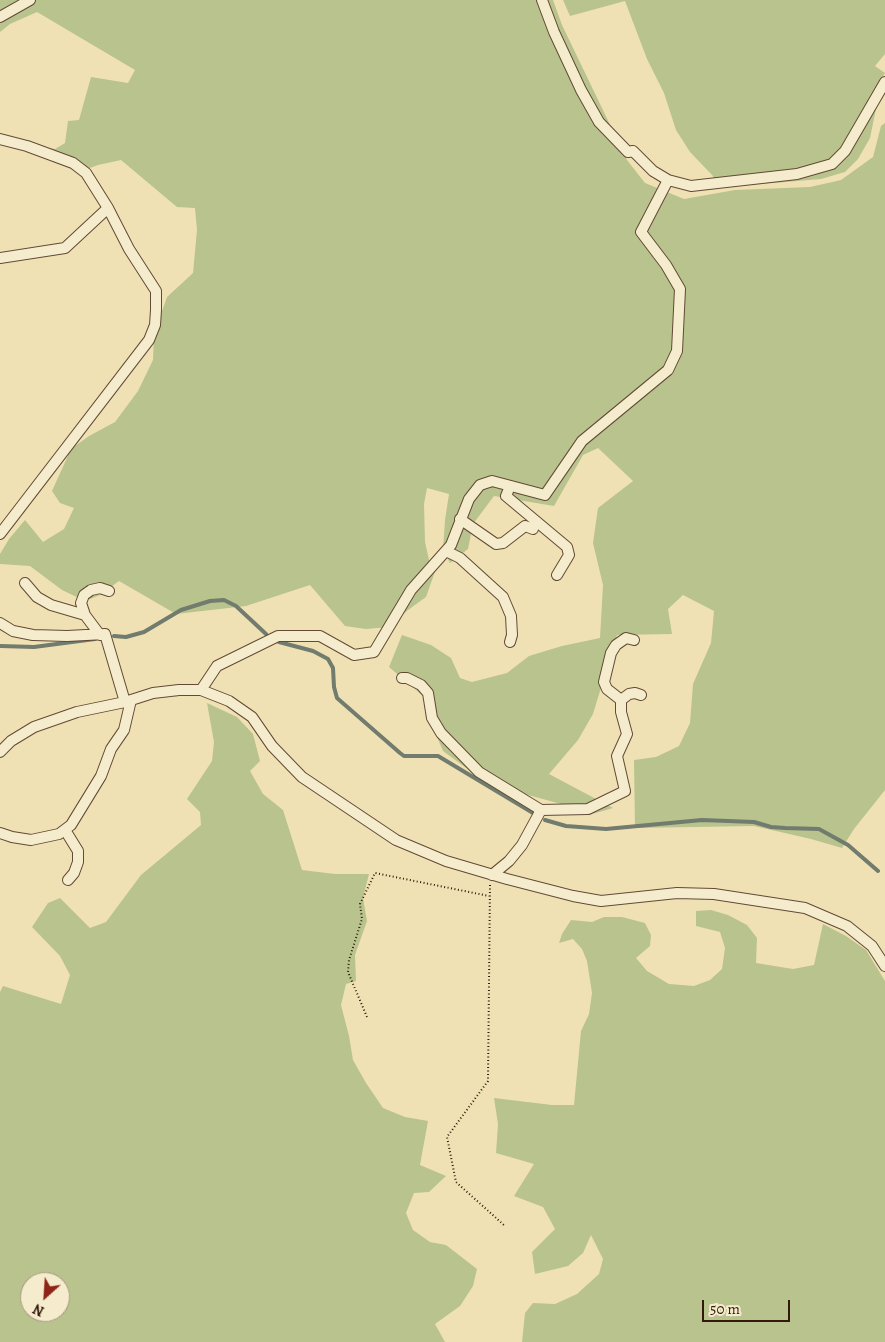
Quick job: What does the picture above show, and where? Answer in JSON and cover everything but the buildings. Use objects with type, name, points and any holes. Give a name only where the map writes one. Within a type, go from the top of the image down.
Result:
[{"type":"street","points":[[0,17],[30,0]]},
{"type":"street","points":[[542,0],[554,32],[581,90],[599,122],[628,152],[633,152],[654,171],[668,180],[691,186],[797,174],[832,164],[845,151],[885,82]]},
{"type":"street","points":[[0,139],[27,146],[73,163],[86,173],[108,208],[129,249],[156,291],[155,326],[149,340],[0,534]]},
{"type":"street","points":[[201,690],[217,666],[278,636],[320,636],[354,654],[374,652],[410,590],[451,545],[469,499],[480,485],[492,481],[545,495],[582,441],[668,370],[677,351],[680,289],[666,265],[641,232],[668,180]]},
{"type":"street","points":[[0,258],[65,248],[108,208]]},
{"type":"street","points":[[510,486],[506,496],[567,547],[569,555],[557,575]]},
{"type":"street","points":[[460,519],[496,544],[503,543],[525,526],[533,530]]},
{"type":"street","points":[[446,551],[460,558],[503,597],[511,616],[512,635],[510,642]]},
{"type":"street","points":[[25,583],[37,597],[51,605],[85,615]]},
{"type":"street","points":[[100,635],[85,615],[81,603],[84,595],[91,590],[100,588],[109,591]]},
{"type":"street","points":[[0,623],[13,631],[33,635],[105,634],[128,701],[124,730],[111,749],[101,776],[71,825],[59,834],[31,840],[0,833]]},
{"type":"street","points":[[621,700],[607,689],[604,682],[607,668],[616,645],[626,638],[634,640]]},
{"type":"street","points":[[402,678],[407,678],[421,684],[428,693],[432,718],[442,734],[479,772],[541,810],[588,809],[625,791],[617,756],[627,734],[621,712],[621,700]]},
{"type":"street","points":[[0,752],[11,741],[34,727],[78,712],[128,701],[153,693],[201,690],[228,701],[252,717],[272,746],[302,777],[396,840],[446,862],[573,896],[601,901],[677,893],[714,894],[805,908],[848,926],[872,946],[885,966]]},
{"type":"street","points":[[621,700],[629,694],[641,695]]},
{"type":"street","points":[[491,875],[509,861],[522,845],[541,810]]},
{"type":"street","points":[[65,830],[78,851],[78,862],[74,873],[68,880]]},
{"type":"path","points":[[367,1018],[348,972],[349,960],[362,919],[360,904],[375,873],[490,896]]},
{"type":"path","points":[[491,875],[488,1081],[447,1137],[456,1182],[505,1226]]},
{"type":"green space","points":[[0,0],[553,0],[562,25],[627,160],[645,183],[684,199],[735,190],[810,187],[841,180],[873,157],[881,126],[885,123],[885,790],[854,829],[842,848],[754,826],[635,828],[634,760],[656,757],[679,746],[690,723],[693,684],[711,643],[714,611],[683,595],[668,609],[672,634],[617,635],[593,714],[578,740],[549,774],[613,808],[589,815],[561,804],[521,793],[473,773],[443,751],[429,718],[423,696],[389,667],[402,635],[431,645],[451,658],[460,678],[472,682],[507,673],[529,656],[562,646],[600,638],[603,585],[593,543],[598,508],[633,481],[598,448],[583,455],[554,506],[494,496],[473,524],[468,549],[450,563],[443,550],[449,494],[427,488],[424,504],[425,542],[429,560],[436,569],[426,597],[389,627],[366,629],[345,626],[310,585],[246,606],[176,614],[119,581],[100,595],[85,601],[62,590],[30,566],[0,564],[0,554],[9,539],[25,520],[43,542],[64,529],[74,508],[60,503],[52,491],[71,449],[89,436],[115,422],[138,391],[153,360],[154,334],[167,297],[193,273],[197,230],[195,208],[177,207],[121,160],[98,165],[79,172],[53,162],[37,146],[55,149],[65,143],[68,121],[79,120],[91,77],[128,83],[135,70],[37,12],[10,24],[0,32]]},
{"type":"green space","points":[[563,0],[885,0],[885,54],[875,66],[885,73],[879,83],[870,138],[858,159],[845,172],[821,179],[713,188],[713,176],[690,152],[676,130],[664,93],[647,59],[625,1],[570,16]]},
{"type":"green space","points":[[207,703],[237,717],[253,734],[260,761],[250,771],[263,794],[283,810],[302,870],[335,874],[369,874],[363,898],[367,921],[355,955],[356,981],[346,984],[341,1005],[353,1060],[366,1083],[383,1108],[405,1117],[428,1121],[420,1165],[446,1176],[429,1192],[414,1193],[406,1213],[413,1230],[430,1242],[446,1245],[477,1269],[473,1286],[460,1306],[435,1324],[445,1342],[0,1342],[0,992],[3,986],[61,1004],[70,975],[60,956],[32,927],[48,903],[60,898],[90,928],[106,922],[141,875],[201,825],[200,812],[187,799],[212,761],[214,742]]},
{"type":"green space","points":[[711,910],[728,915],[747,925],[757,938],[756,963],[793,969],[814,965],[823,924],[846,936],[866,950],[885,981],[885,1342],[522,1342],[525,1313],[533,1303],[555,1304],[577,1294],[599,1274],[603,1259],[591,1235],[583,1253],[568,1266],[535,1274],[532,1252],[555,1229],[543,1207],[514,1196],[534,1164],[496,1153],[498,1124],[494,1098],[552,1105],[574,1105],[581,1031],[589,1014],[592,993],[587,961],[582,949],[573,939],[559,943],[562,934],[571,920],[592,922],[604,917],[622,917],[645,923],[651,935],[650,946],[636,958],[647,971],[669,984],[694,986],[710,980],[722,969],[725,948],[720,932],[696,926],[696,911]]},
{"type":"waterway","points":[[114,636],[126,637],[144,632],[181,610],[210,601],[224,600],[236,606],[266,634]]},
{"type":"waterway","points":[[0,646],[34,647],[95,639]]},
{"type":"waterway","points":[[279,642],[313,651],[328,659],[333,668],[334,687],[337,698],[404,756],[438,756],[533,813]]},
{"type":"waterway","points":[[545,820],[566,826],[606,829],[702,820],[754,822],[771,827],[819,829],[848,845],[878,871]]}]
